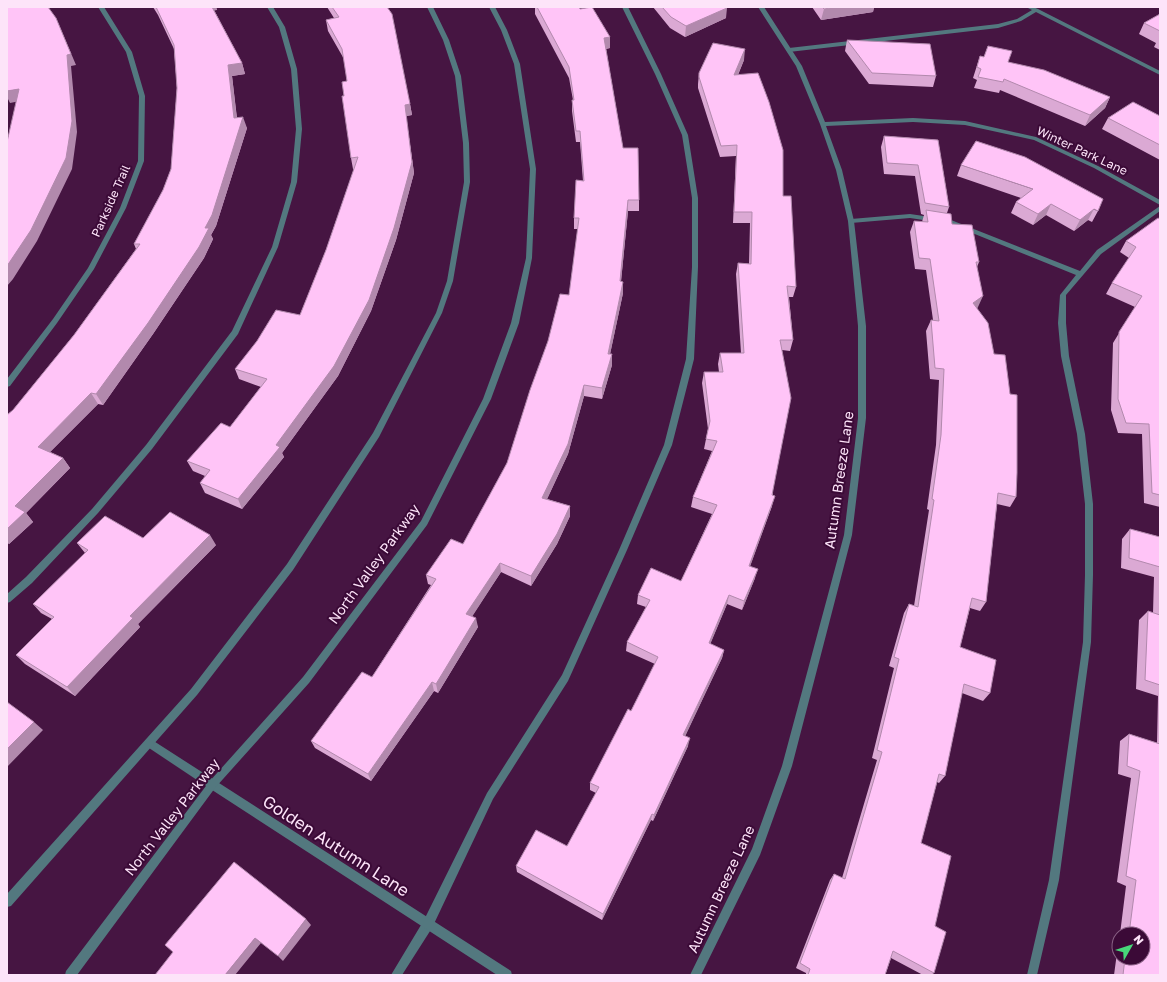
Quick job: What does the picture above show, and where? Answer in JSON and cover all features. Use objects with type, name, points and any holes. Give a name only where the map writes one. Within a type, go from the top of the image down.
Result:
[{"type":"street","name":"Parkside Trail","points":[[7,384],[55,321],[91,269],[123,208],[142,161],[142,96],[129,52],[101,7]]},
{"type":"street","points":[[7,599],[29,580],[95,511],[149,447],[236,332],[275,247],[294,182],[299,129],[294,69],[282,27],[270,7]]},
{"type":"street","points":[[7,902],[194,692],[290,567],[376,435],[439,313],[450,281],[467,182],[466,143],[458,76],[446,40],[430,7]]},
{"type":"street","name":"North Valley Parkway","points":[[70,975],[212,785],[306,680],[424,523],[487,399],[515,323],[529,258],[533,169],[518,64],[504,30],[492,7]]},
{"type":"street","points":[[396,975],[428,924],[490,796],[568,671],[623,550],[668,445],[690,358],[695,267],[695,198],[685,135],[655,67],[625,7]]},
{"type":"street","name":"Autumn Breeze Lane","points":[[695,975],[756,851],[787,766],[848,535],[862,418],[862,326],[851,221],[839,170],[823,124],[799,66],[761,7]]},
{"type":"street","points":[[1029,7],[1160,73]]},
{"type":"street","points":[[789,50],[998,26],[1019,20],[1036,10]]},
{"type":"street","name":"Winter Park Lane","points":[[823,124],[913,120],[965,123],[1036,139],[1096,167],[1160,203]]},
{"type":"street","points":[[1032,975],[1054,880],[1087,642],[1089,504],[1081,434],[1065,356],[1062,323],[1063,295],[1099,252],[1160,208]]},
{"type":"street","points":[[851,221],[910,216],[952,222],[1081,274]]},
{"type":"street","name":"Golden Autumn Lane","points":[[150,743],[212,785],[507,975]]},
{"type":"building","points":[[7,7],[48,7],[56,18],[71,54],[67,55],[72,121],[66,158],[31,230],[7,266],[7,142],[19,89],[7,91]]},
{"type":"building","points":[[156,7],[212,7],[242,63],[228,65],[234,118],[243,117],[212,215],[205,228],[209,228],[199,247],[148,323],[96,394],[91,393],[38,447],[63,458],[15,506],[25,512],[7,529],[7,415],[13,410],[74,335],[140,244],[134,244],[163,190],[171,169],[177,88],[174,45]]},
{"type":"building","points":[[332,7],[387,7],[392,14],[410,104],[405,105],[412,162],[394,228],[369,300],[334,366],[276,445],[280,447],[238,499],[200,483],[210,470],[187,461],[221,423],[230,427],[267,379],[235,369],[257,341],[276,310],[300,315],[326,250],[358,157],[351,158],[342,96],[344,96],[342,82],[347,81],[342,49],[326,20],[339,17]]},
{"type":"building","points":[[537,7],[579,7],[580,9],[592,7],[610,37],[604,38],[623,148],[638,148],[639,200],[628,200],[620,281],[623,282],[608,354],[612,354],[602,388],[584,385],[568,444],[542,498],[570,506],[557,534],[531,576],[500,563],[466,614],[476,618],[436,684],[432,682],[368,774],[311,741],[362,672],[372,677],[436,579],[426,575],[451,539],[463,544],[507,463],[530,390],[548,341],[560,294],[569,295],[579,218],[574,218],[576,180],[584,181],[580,131],[576,131],[572,100],[574,100],[569,67]]},
{"type":"building","points":[[662,7],[727,8],[686,26],[671,17]]},
{"type":"building","points":[[822,7],[836,7],[824,9]]},
{"type":"building","points":[[1160,14],[1160,31],[1144,23]]},
{"type":"building","points":[[847,40],[930,44],[936,76],[872,73]]},
{"type":"building","points":[[713,43],[745,49],[734,75],[758,73],[769,102],[783,150],[783,196],[791,196],[796,287],[787,286],[793,340],[780,340],[791,398],[772,495],[775,496],[749,566],[758,569],[744,601],[729,595],[709,643],[724,650],[683,735],[690,738],[654,815],[652,814],[603,914],[516,866],[536,830],[567,846],[599,787],[590,783],[628,709],[631,711],[658,657],[627,642],[650,600],[638,595],[651,568],[681,581],[717,505],[693,497],[717,441],[706,439],[710,421],[704,372],[723,372],[720,353],[744,353],[738,263],[751,264],[752,212],[734,212],[737,145],[721,146],[699,77],[699,73]]},
{"type":"building","points":[[988,46],[1012,51],[1008,62],[1044,70],[1110,97],[1090,115],[1004,79],[1003,82],[978,77],[981,69],[977,67],[980,56],[984,57]]},
{"type":"building","points":[[1133,102],[1160,116],[1160,145],[1108,118]]},
{"type":"building","points":[[884,136],[938,140],[949,207],[925,203],[918,165],[887,163]]},
{"type":"building","points":[[976,141],[1025,157],[1103,199],[1098,211],[1094,209],[1080,220],[1051,204],[1038,214],[1016,202],[1033,189],[961,165]]},
{"type":"building","points":[[926,210],[951,214],[952,224],[972,225],[979,262],[976,262],[983,296],[973,303],[988,323],[994,354],[1005,355],[1010,394],[1017,395],[1016,497],[998,493],[986,602],[972,598],[960,647],[996,660],[990,693],[964,684],[945,776],[939,774],[921,843],[951,856],[935,926],[946,932],[934,973],[893,951],[885,975],[808,975],[810,969],[800,963],[834,874],[845,879],[882,752],[877,750],[899,659],[894,657],[909,604],[918,607],[934,500],[932,499],[941,435],[944,369],[935,368],[931,320],[939,321],[930,259],[919,258],[914,221],[928,222]]},
{"type":"building","points":[[1158,218],[1160,219],[1160,495],[1152,493],[1149,424],[1126,423],[1118,399],[1119,332],[1142,296],[1112,283],[1136,247],[1126,241]]},
{"type":"building","points":[[170,512],[210,535],[130,616],[133,618],[67,687],[16,655],[54,617],[33,604],[88,550],[77,543],[105,516],[143,538]]},
{"type":"building","points":[[1130,529],[1160,537],[1160,567],[1129,558]]},
{"type":"building","points":[[1148,611],[1160,615],[1160,685],[1145,680]]},
{"type":"building","points":[[7,702],[34,722],[7,749]]},
{"type":"building","points":[[1129,734],[1160,744],[1160,975],[1123,975],[1124,966],[1151,966],[1151,926],[1130,926],[1136,880],[1126,876],[1140,771],[1127,766]]},
{"type":"building","points":[[234,862],[306,919],[278,956],[255,938],[225,975],[155,975],[173,952],[165,945]]}]
